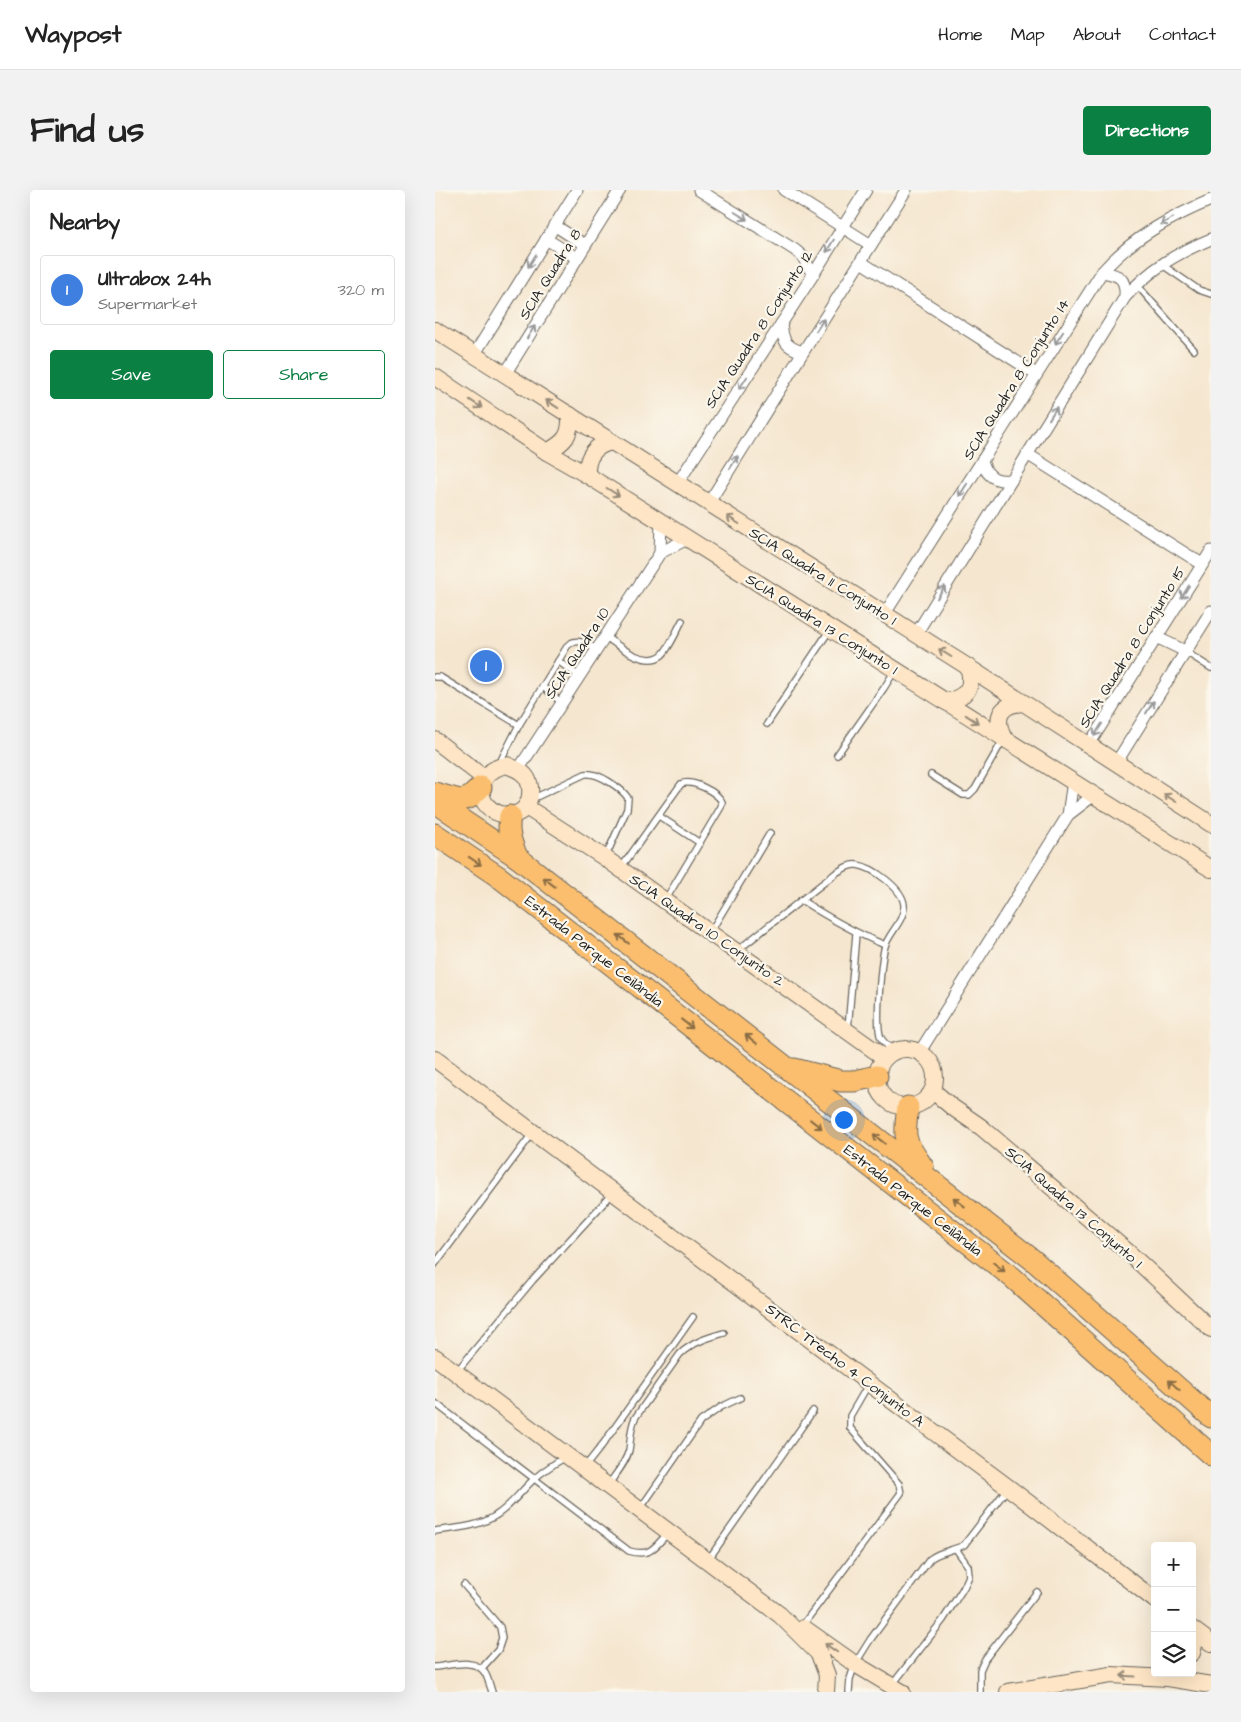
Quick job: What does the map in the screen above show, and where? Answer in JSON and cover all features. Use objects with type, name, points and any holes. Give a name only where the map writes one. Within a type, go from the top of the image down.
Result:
[{"type":"highway","points":[[435,793],[460,800],[469,798],[483,783]]},
{"type":"highway","name":"Estrada Parque Ceilândia","points":[[435,802],[517,858],[1033,1260],[1211,1417]]},
{"type":"highway","points":[[517,858],[508,830],[522,808]]},
{"type":"highway","name":"Estrada Parque Ceilândia","points":[[435,834],[499,877],[1012,1278],[1211,1455]]},
{"type":"highway","points":[[787,1067],[841,1081],[854,1081],[886,1062]]},
{"type":"highway","points":[[908,1107],[905,1135],[909,1147],[931,1180]]},
{"type":"street","points":[[474,355],[577,190]]},
{"type":"street","name":"SCIA Quadra 8","points":[[505,374],[620,190]]},
{"type":"street","points":[[699,190],[795,250],[803,257],[813,275]]},
{"type":"street","points":[[784,190],[871,245]]},
{"type":"street","name":"SCIA Quadra 8 Conjunto 12","points":[[677,484],[866,190]]},
{"type":"street","points":[[708,504],[906,190]]},
{"type":"street","name":"SCIA Quadra 8 Conjunto 14","points":[[884,615],[1102,272],[1117,255],[1142,234],[1181,213],[1211,200]]},
{"type":"street","points":[[554,225],[585,245]]},
{"type":"street","points":[[546,239],[577,258]]},
{"type":"street","points":[[915,634],[1125,297],[1161,264],[1211,239]]},
{"type":"street","points":[[861,262],[1037,374]]},
{"type":"street","points":[[1102,272],[1113,273],[1121,278],[1125,286],[1125,297]]},
{"type":"street","points":[[781,324],[785,343],[793,349],[803,352]]},
{"type":"street","name":"SCIA Quadra 11 Conjunto 1","points":[[435,330],[968,667],[1211,824]]},
{"type":"street","name":"SCIA Quadra 13 Conjunto 1","points":[[435,377],[547,452],[587,475],[1211,869]]},
{"type":"street","points":[[547,452],[559,445],[568,436],[571,427],[570,415]]},
{"type":"street","points":[[587,475],[586,466],[595,448],[612,442]]},
{"type":"street","name":"SCIA Quadra 8 Conjunto 15","points":[[1027,454],[1202,564]]},
{"type":"street","points":[[982,460],[985,470],[991,478],[1001,481],[1011,480]]},
{"type":"street","points":[[660,553],[661,522]]},
{"type":"street","name":"SCIA Quadra 10","points":[[518,770],[660,553],[687,539]]},
{"type":"street","name":"SCIA Quadra 8 Conjunto 15","points":[[1088,746],[1211,551]]},
{"type":"street","points":[[1116,764],[1211,611]]},
{"type":"street","points":[[1157,636],[1185,651]]},
{"type":"street","points":[[945,702],[957,699],[970,686],[971,676],[968,667]]},
{"type":"street","points":[[1004,739],[998,727],[999,718],[1005,708],[1012,703],[1024,703]]},
{"type":"street","points":[[435,740],[483,783]]},
{"type":"street","points":[[507,765],[518,770],[523,772],[529,785],[522,808],[498,814],[488,807],[481,796],[483,783],[498,766],[507,765]]},
{"type":"street","points":[[1068,815],[1073,781]]},
{"type":"street","points":[[919,1053],[1068,815],[1093,794]]},
{"type":"street","name":"SCIA Quadra 10 Conjunto 2","points":[[522,808],[621,869],[847,1030],[886,1062]]},
{"type":"street","points":[[904,1049],[919,1053],[929,1060],[933,1067],[936,1080],[933,1091],[926,1100],[917,1106],[896,1106],[885,1099],[879,1088],[886,1062],[904,1049]]},
{"type":"street","name":"STRC Trecho 4 Conjunto A","points":[[435,1059],[1009,1488],[1151,1597]]},
{"type":"street","name":"SCIA Quadra 13 Conjunto 1","points":[[933,1091],[981,1127],[1128,1252],[1211,1329]]},
{"type":"street","points":[[435,1357],[800,1630],[894,1690]]},
{"type":"street","points":[[800,1630],[819,1654],[827,1674],[825,1692]]},
{"type":"street","points":[[1196,1631],[1211,1643]]},
{"type":"street","points":[[1019,1691],[1111,1675],[1151,1676]]},
{"type":"street","points":[[1175,1677],[1211,1685]]},
{"type":"lane","points":[[1161,264],[1199,290],[1211,294]]},
{"type":"lane","points":[[1137,285],[1194,350]]},
{"type":"lane","points":[[605,637],[643,658],[654,658],[663,654],[682,621]]},
{"type":"lane","points":[[767,724],[830,629]]},
{"type":"lane","points":[[498,766],[519,725],[569,645],[579,641],[597,649]]},
{"type":"lane","points":[[1185,651],[1211,668]]},
{"type":"lane","points":[[559,661],[579,676]]},
{"type":"lane","points":[[837,755],[895,670]]},
{"type":"lane","points":[[435,677],[439,677],[519,725]]},
{"type":"lane","points":[[543,686],[562,703]]},
{"type":"lane","points":[[931,775],[963,795],[969,795],[975,789],[1004,739]]},
{"type":"lane","points":[[522,808],[585,774],[592,773],[598,775],[625,793],[628,798],[627,809],[605,858]]},
{"type":"lane","points":[[621,869],[681,784],[686,782],[696,784],[717,795],[722,802],[721,807],[665,900]]},
{"type":"lane","points":[[659,816],[700,844]]},
{"type":"lane","points":[[710,933],[770,833]]},
{"type":"lane","points":[[736,951],[846,867],[855,865],[865,867],[895,887],[902,898],[904,906],[903,914],[885,945],[881,968],[879,1026],[886,1062]]},
{"type":"lane","points":[[801,900],[856,934],[885,945]]},
{"type":"lane","points":[[847,1030],[856,934]]},
{"type":"lane","points":[[435,1264],[534,1132]]},
{"type":"lane","points":[[456,1373],[533,1280],[614,1192]]},
{"type":"lane","points":[[584,1468],[609,1436],[693,1317]]},
{"type":"lane","points":[[608,1485],[625,1461],[629,1450],[631,1427],[635,1418],[680,1354],[687,1347],[698,1341],[724,1334]]},
{"type":"lane","points":[[800,1630],[901,1493],[899,1484],[850,1428],[850,1416],[869,1383]]},
{"type":"lane","points":[[640,1509],[701,1421],[721,1407],[740,1398]]},
{"type":"lane","points":[[435,1403],[629,1551],[638,1554],[646,1553],[652,1550],[670,1531]]},
{"type":"lane","points":[[708,1560],[813,1411]]},
{"type":"lane","points":[[435,1531],[480,1523],[495,1516],[534,1478],[568,1456]]},
{"type":"lane","points":[[849,1692],[850,1679],[855,1664],[869,1640],[930,1559],[936,1554],[964,1545],[1009,1488]]},
{"type":"lane","points":[[894,1690],[943,1620],[969,1576],[968,1566],[956,1549]]},
{"type":"lane","points":[[464,1586],[500,1627],[502,1638],[498,1650],[482,1668]]},
{"type":"lane","points":[[980,1692],[981,1670],[985,1659],[1037,1592]]},
{"type":"lane","points":[[435,1667],[476,1665],[482,1668],[485,1673],[492,1692]]},
{"type":"place","name":"Ultrabox 24h","points":[[486,666]]}]
